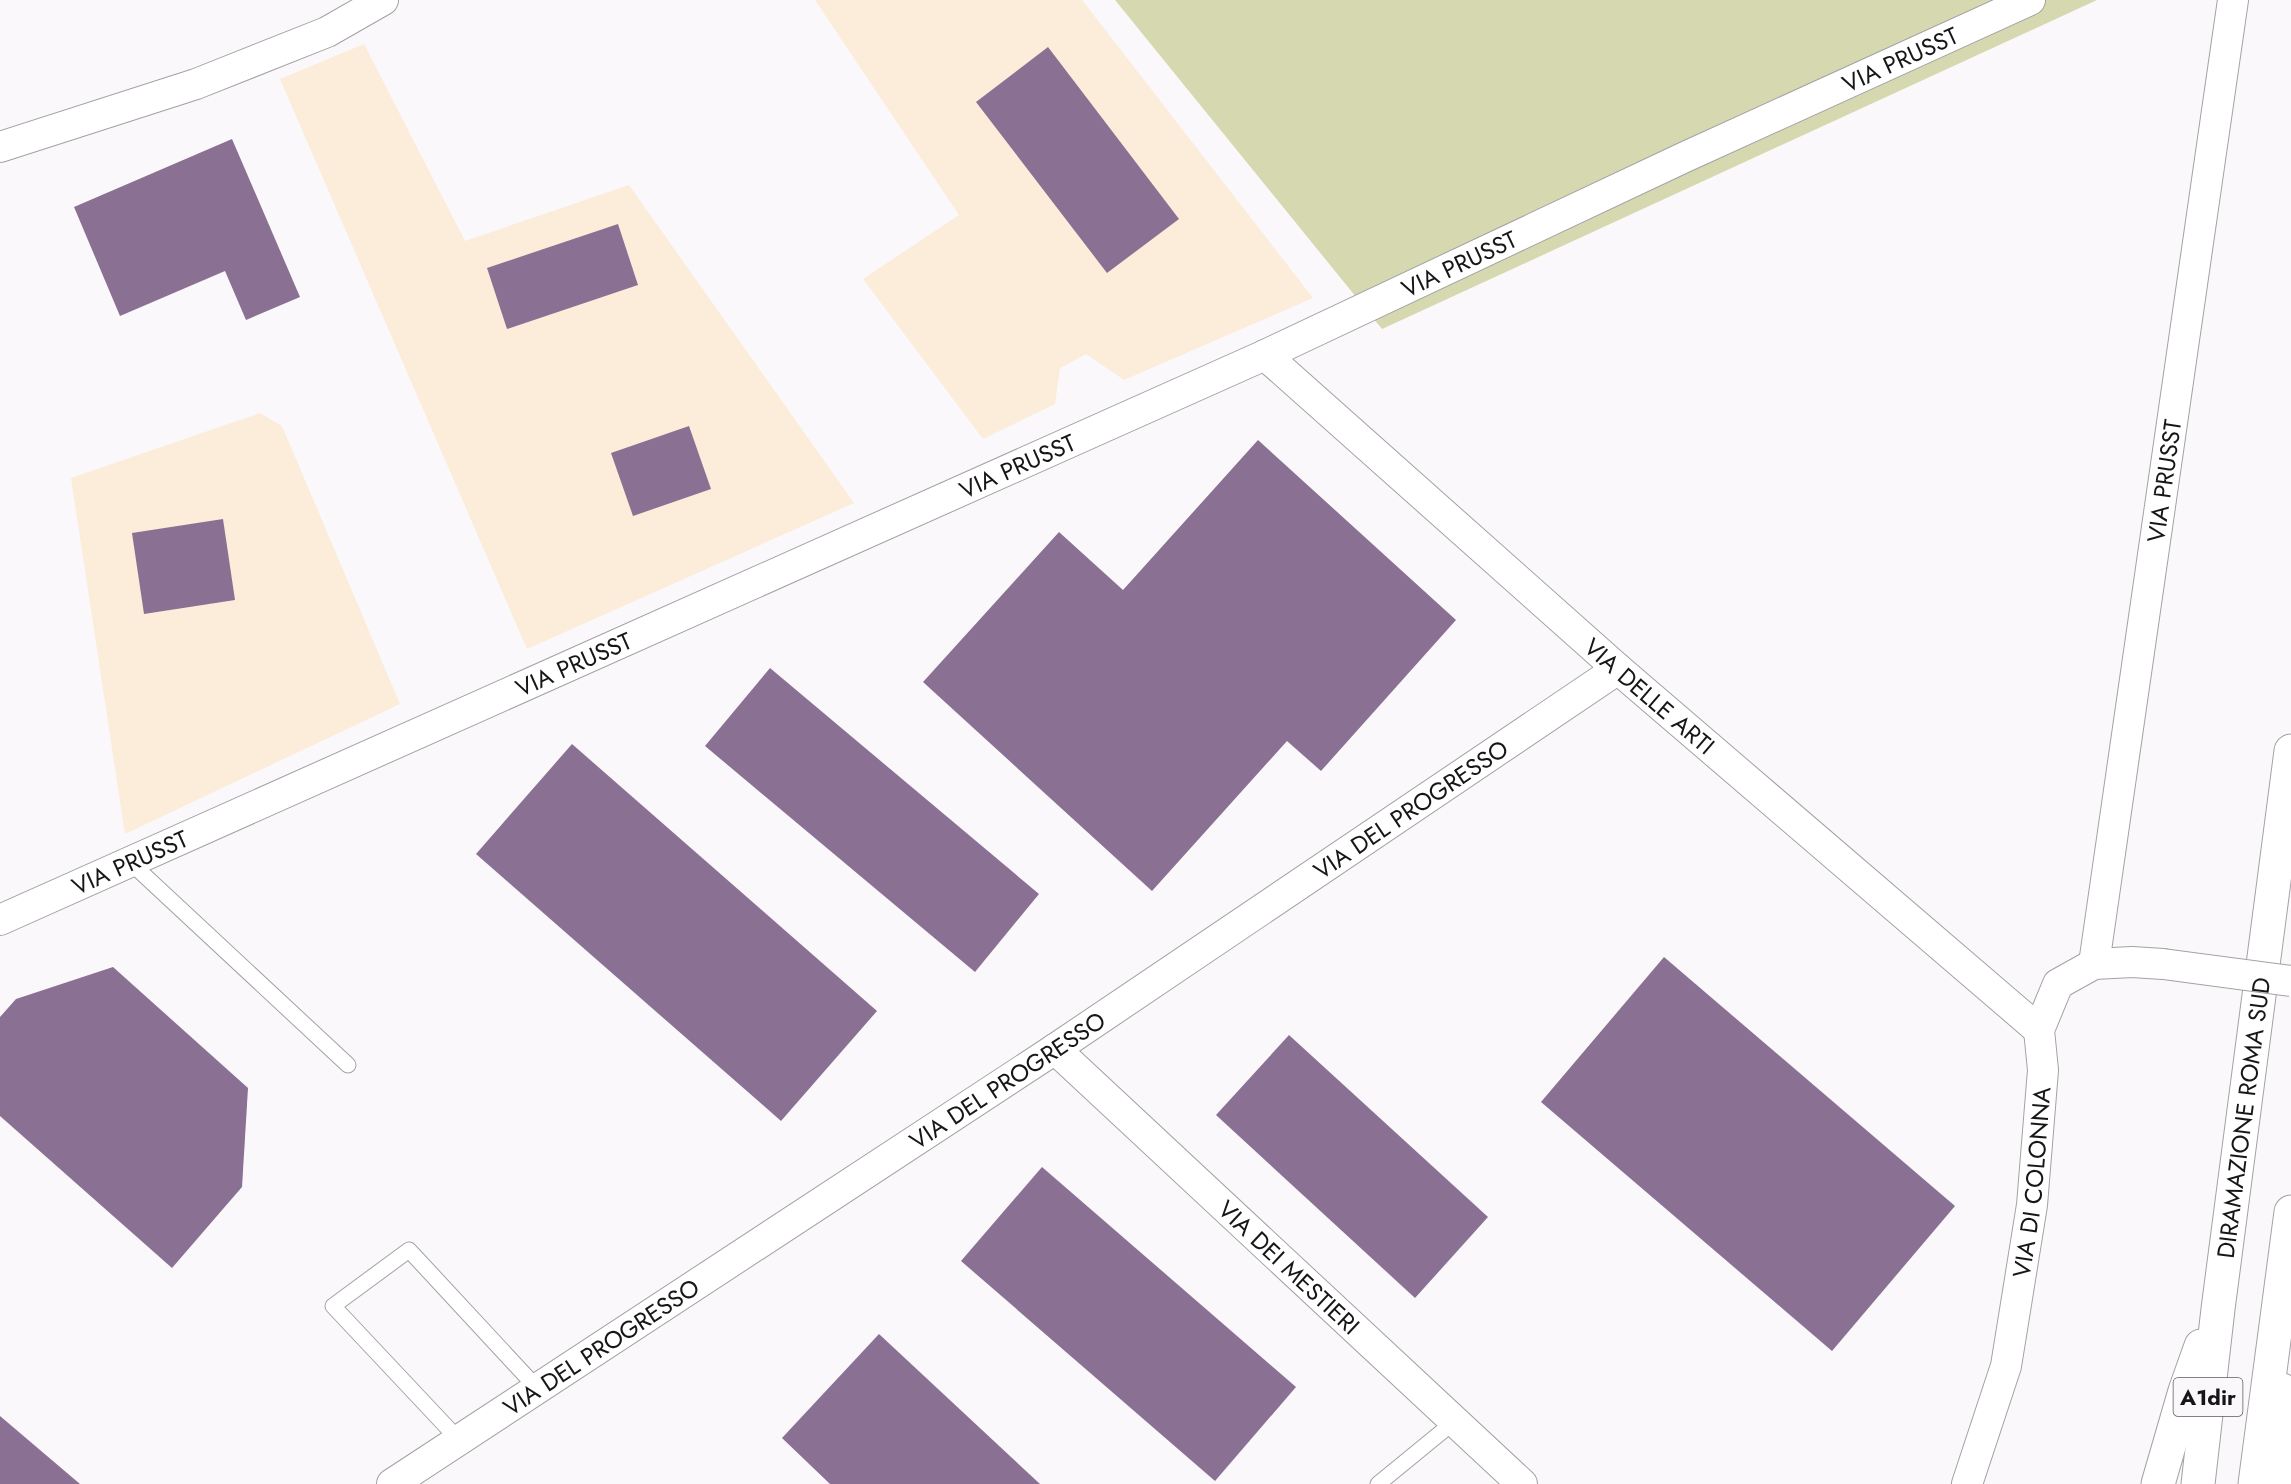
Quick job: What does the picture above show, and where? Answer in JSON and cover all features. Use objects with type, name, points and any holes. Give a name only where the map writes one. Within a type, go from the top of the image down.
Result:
[{"type":"highway","name":"DIRAMAZIONE ROMA SUD","points":[[2198,1484],[2218,1309],[2291,751]]},
{"type":"highway","name":"A1dir","points":[[2255,1484],[2291,1212]]},
{"type":"highway","points":[[2158,1484],[2195,1363],[2218,1309]]},
{"type":"highway","points":[[2274,1350],[2282,1389],[2285,1484]]},
{"type":"street","points":[[0,147],[196,84],[327,32],[383,0]]},
{"type":"street","name":"VIA PRUSST","points":[[0,920],[1265,355],[1675,162],[2030,0]]},
{"type":"street","name":"VIA PRUSST","points":[[2094,964],[2233,0]]},
{"type":"street","name":"VIA DELLE ARTI","points":[[1265,355],[1618,669],[2039,1030]]},
{"type":"street","name":"VIA DEL PROGRESSO","points":[[392,1484],[1055,1049],[1618,669]]},
{"type":"street","name":"VIA DI COLONNA","points":[[1967,1484],[2006,1366],[2032,1205],[2043,1070],[2039,1030],[2058,984],[2094,964],[2132,962],[2291,981]]},
{"type":"street","name":"VIA DEI MESTIERI","points":[[1055,1049],[1522,1484]]},
{"type":"lane","points":[[130,862],[348,1065]]},
{"type":"lane","points":[[459,1440],[333,1306],[409,1250],[537,1388]]},
{"type":"lane","points":[[1378,1484],[1455,1421]]},
{"type":"shaded area","points":[[815,0],[1082,0],[1313,298],[1124,380],[1086,354],[1060,368],[1055,404],[983,439],[863,279],[959,215]]},
{"type":"shaded area","points":[[364,44],[465,241],[629,185],[854,503],[527,649],[280,79]]},
{"type":"shaded area","points":[[260,413],[282,426],[400,704],[125,834],[71,478]]},
{"type":"green space","points":[[1115,0],[2097,0],[1382,329]]},
{"type":"building","points":[[1048,47],[1179,219],[1107,273],[976,102]]},
{"type":"building","points":[[232,139],[300,297],[246,320],[225,271],[120,316],[74,207]]},
{"type":"building","points":[[618,224],[638,285],[507,329],[487,268]]},
{"type":"building","points":[[689,426],[711,489],[633,516],[611,453]]},
{"type":"building","points":[[1258,440],[1456,620],[1321,771],[1287,741],[1152,891],[923,682],[1059,532],[1123,590]]},
{"type":"building","points":[[223,519],[235,600],[144,614],[132,533]]},
{"type":"building","points":[[770,668],[1039,894],[975,972],[705,746]]},
{"type":"building","points":[[572,744],[877,1011],[781,1121],[476,854]]},
{"type":"building","points":[[1664,957],[1955,1206],[1832,1351],[1541,1102]]},
{"type":"building","points":[[113,967],[248,1088],[242,1187],[172,1268],[0,1116],[0,1017],[16,999]]},
{"type":"building","points":[[1289,1035],[1488,1217],[1415,1298],[1216,1115]]},
{"type":"building","points":[[1042,1167],[1296,1387],[1215,1481],[961,1261]]},
{"type":"building","points":[[879,1334],[1040,1484],[830,1484],[782,1438]]},
{"type":"building","points":[[0,1416],[80,1484],[0,1484]]}]
